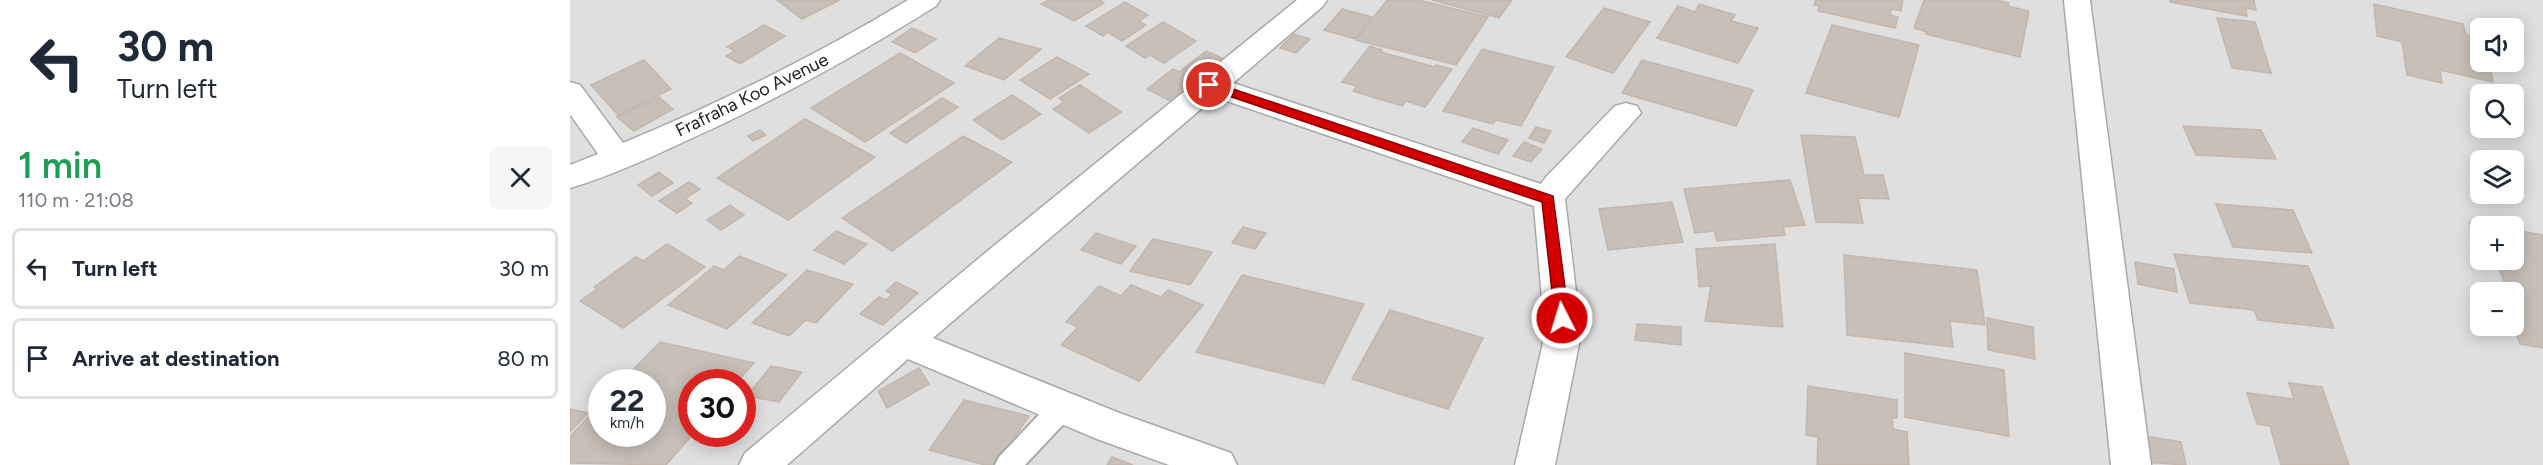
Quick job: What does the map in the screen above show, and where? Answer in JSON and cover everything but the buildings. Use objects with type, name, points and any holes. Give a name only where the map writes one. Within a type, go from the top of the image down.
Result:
[{"type":"street","name":"Frafraha Koo Avenue","points":[[570,177],[618,159],[733,108],[885,27],[927,0]]},
{"type":"street","points":[[759,465],[1002,258],[1314,0]]},
{"type":"street","points":[[2077,0],[2131,465]]},
{"type":"street","points":[[1209,85],[1549,200]]},
{"type":"street","points":[[570,92],[618,159]]},
{"type":"street","points":[[1535,465],[1563,334],[1549,200],[1557,186],[1626,113]]},
{"type":"street","points":[[905,342],[1063,407],[1216,465]]},
{"type":"lane","points":[[1008,465],[1063,407]]},
{"type":"shaded area","points":[[570,0],[2543,0],[2543,465],[570,465]]},
{"type":"route","points":[[1209,85],[1549,200],[1562,318]]}]
